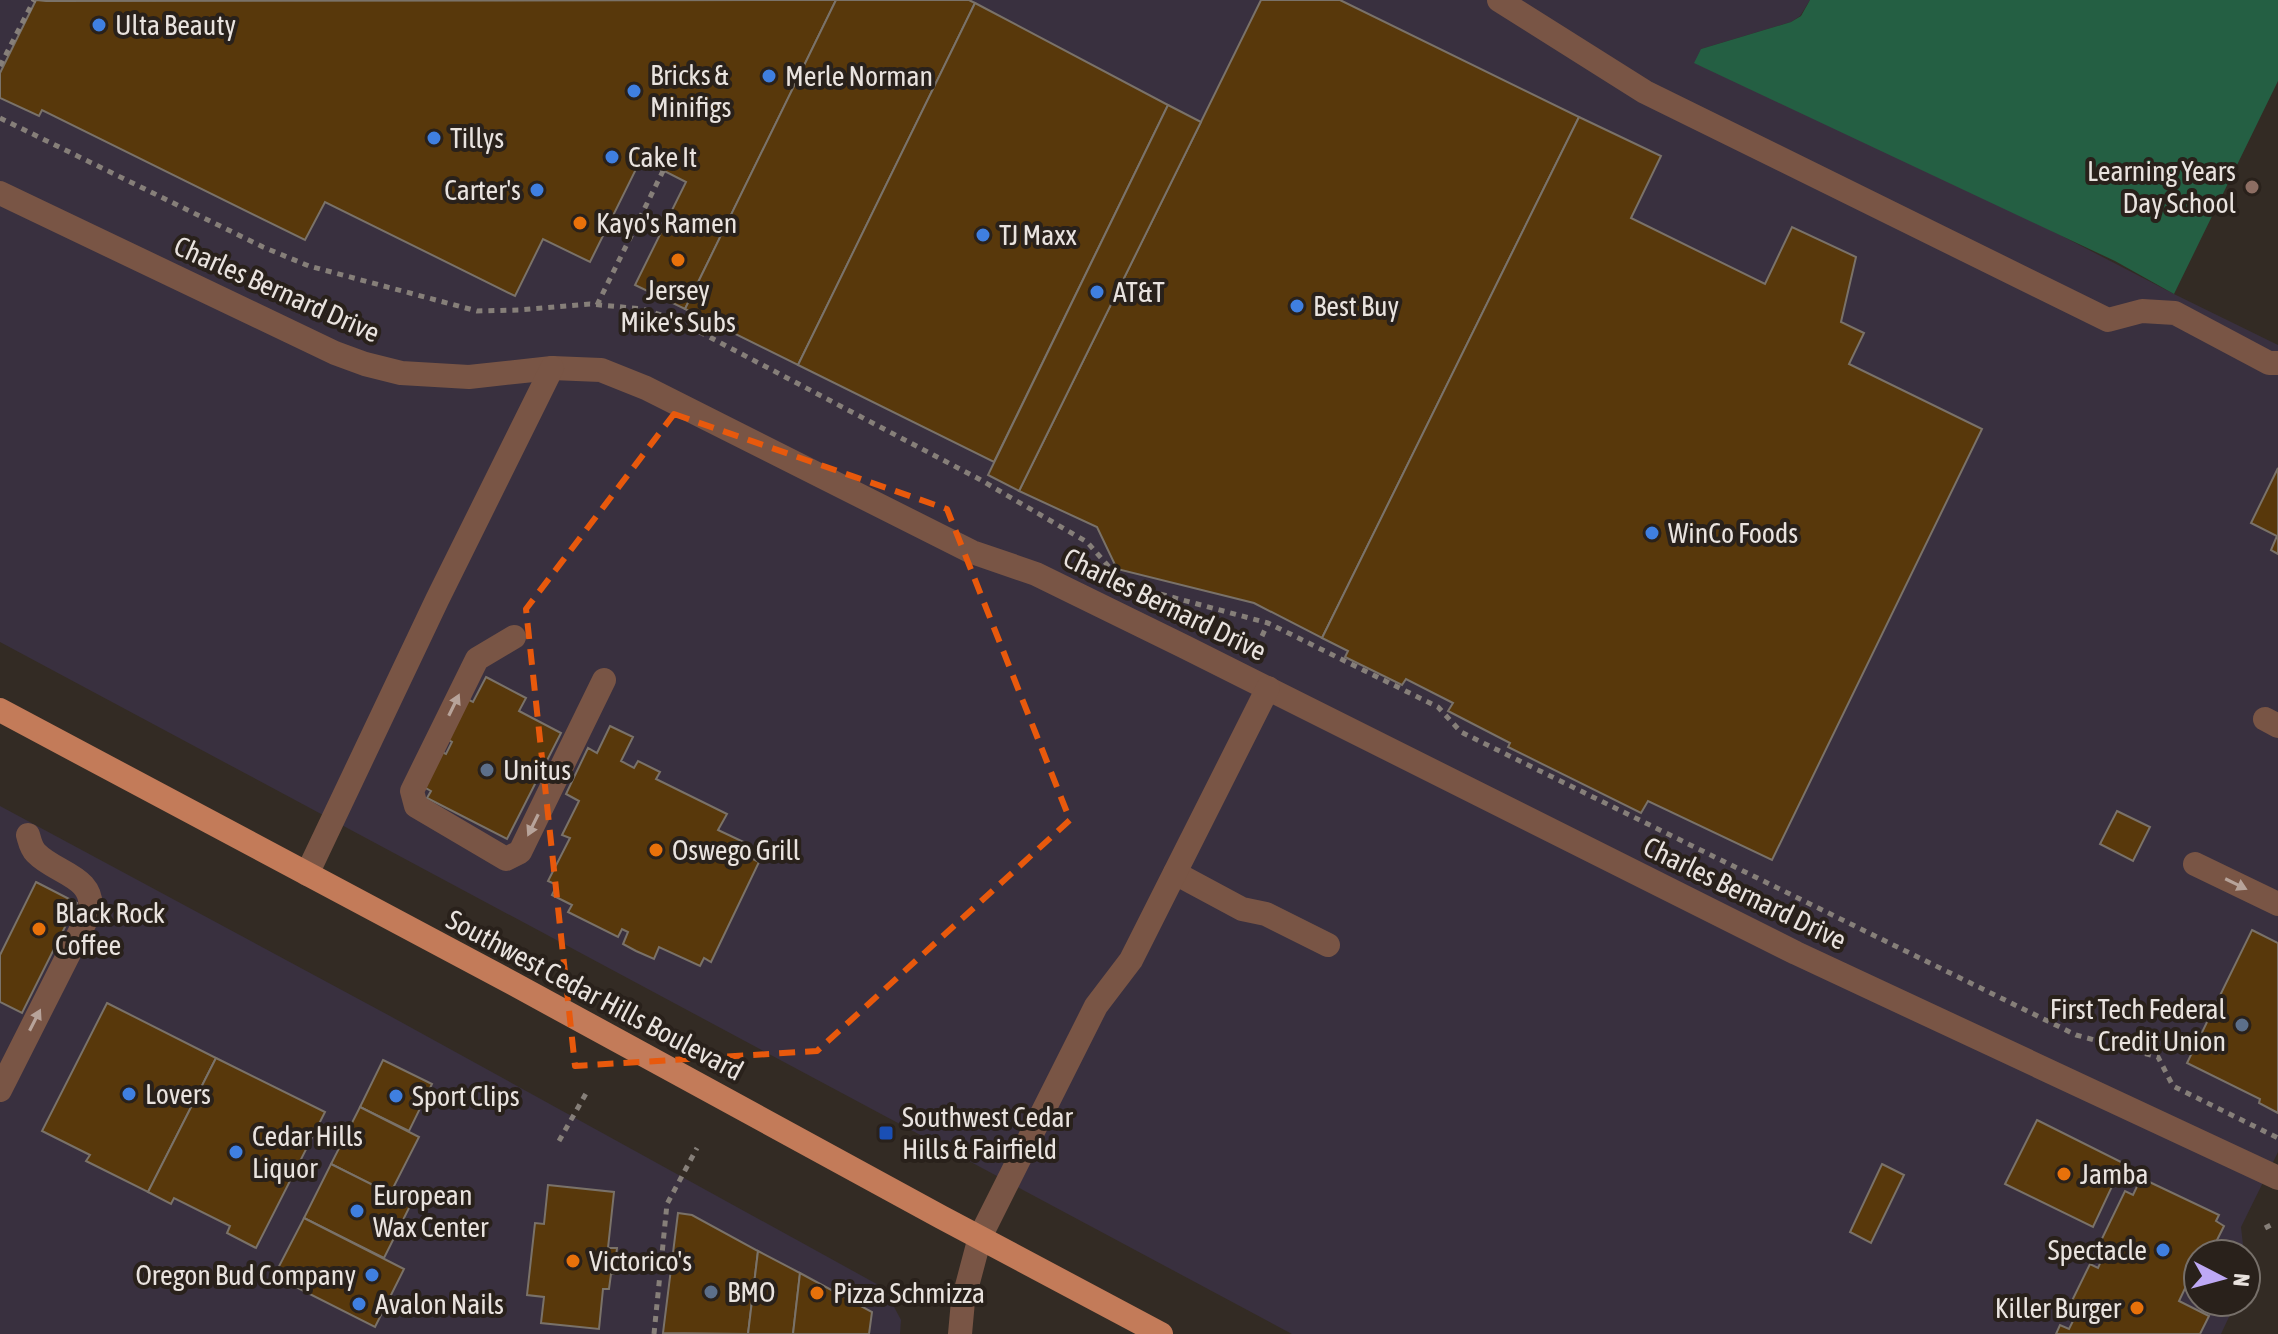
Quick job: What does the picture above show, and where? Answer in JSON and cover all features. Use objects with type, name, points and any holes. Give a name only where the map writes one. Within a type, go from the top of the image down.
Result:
[{"type":"main road","name":"Southwest Cedar Hills Boulevard","points":[[0,710],[1161,1334]]},
{"type":"street","points":[[1499,0],[1645,92],[2108,320],[2142,311],[2175,313],[2273,363]]},
{"type":"street","name":"Charles Bernard Drive","points":[[0,193],[335,353],[365,364],[401,373],[469,377],[552,368],[601,370],[646,388],[972,552],[1036,574],[1796,953],[2278,1178]]},
{"type":"street","points":[[307,874],[437,600],[552,368]]},
{"type":"street","points":[[514,637],[477,659],[412,791],[416,806],[506,859],[520,852],[604,680]]},
{"type":"street","points":[[960,1334],[963,1301],[980,1237],[1096,1006],[1131,960],[1268,688]]},
{"type":"street","points":[[0,1090],[90,912],[92,900],[88,890],[79,882],[36,853],[28,835]]},
{"type":"street","points":[[2195,864],[2278,904]]},
{"type":"street","points":[[1175,873],[1242,909],[1266,914],[1328,945]]},
{"type":"path","points":[[0,66],[34,0]]},
{"type":"path","points":[[597,305],[663,171]]},
{"type":"path","points":[[1257,647],[1268,623]]},
{"type":"path","points":[[559,1141],[588,1090]]},
{"type":"path","points":[[654,1334],[667,1204],[697,1148]]},
{"type":"path","points":[[2265,1228],[2275,1223]]},
{"type":"highlighted area","points":[[674,414],[947,509],[1070,820],[817,1051],[575,1066],[526,609]]},
{"type":"shaded area","points":[[0,0],[1810,0],[1800,16],[1791,22],[1701,49],[2278,345],[2278,1152],[2241,1227],[2242,1238],[2182,1238],[2182,1318],[2228,1318],[2221,1334],[1292,1334],[0,642]]},
{"type":"shaded area","points":[[0,806],[884,1288],[901,1320],[900,1334],[0,1334]]},
{"type":"green space","points":[[1810,0],[2278,0],[2278,81],[2174,294],[2115,261],[1694,63],[1701,49],[1791,22],[1801,16]]},
{"type":"building","points":[[36,0],[836,0],[685,309],[635,285],[686,182],[641,159],[590,262],[543,239],[515,296],[325,202],[305,240],[42,110],[39,116],[0,98],[0,73]]},
{"type":"building","points":[[836,0],[969,0],[975,3],[798,365],[685,309]]},
{"type":"building","name":"Best Buy","points":[[1261,0],[1340,0],[1579,117],[1322,638],[1254,603],[1117,569],[1097,527],[1019,491]]},
{"type":"building","name":"TJ Maxx","points":[[975,3],[1168,105],[994,462],[798,365]]},
{"type":"building","name":"AT&T","points":[[1168,105],[1201,122],[1019,491],[988,475]]},
{"type":"building","name":"WinCo Foods","points":[[1579,117],[1661,156],[1631,218],[1765,284],[1792,227],[1856,257],[1841,322],[1864,333],[1849,364],[1982,429],[1772,860],[1648,801],[1641,813],[1508,747],[1510,743],[1448,711],[1453,703],[1406,679],[1402,685],[1345,657],[1348,651],[1322,638]]},
{"type":"building","points":[[2278,468],[2278,554],[2271,550],[2277,536],[2251,523]]},
{"type":"building","name":"Unitus","points":[[486,677],[526,698],[519,711],[561,733],[507,839],[427,798],[431,791],[424,787],[442,752],[446,754],[452,742],[447,739],[467,699],[473,702]]},
{"type":"building","name":"Oswego Grill","points":[[610,726],[633,737],[621,761],[634,768],[638,761],[660,772],[656,779],[727,814],[718,830],[750,845],[745,855],[759,862],[711,962],[704,958],[700,966],[659,947],[654,959],[623,944],[628,932],[622,929],[618,937],[568,912],[572,905],[552,895],[557,885],[548,881],[570,838],[562,835],[579,801],[566,794],[588,748],[597,753]]},
{"type":"building","points":[[2117,811],[2150,827],[2133,861],[2100,844]]},
{"type":"building","name":"Black Rock Coffee","points":[[36,882],[77,903],[22,1013],[0,1002],[0,955]]},
{"type":"building","name":"First Tech Federal Credit Union","points":[[2252,930],[2278,943],[2278,1113],[2259,1103],[2260,1099],[2187,1063]]},
{"type":"building","name":"Lovers","points":[[107,1003],[216,1058],[148,1192],[86,1161],[90,1155],[42,1131]]},
{"type":"building","name":"Cedar Hills Liquor","points":[[216,1058],[325,1112],[256,1248],[227,1233],[230,1226],[174,1198],[171,1204],[148,1192]]},
{"type":"building","name":"Sport Clips","points":[[383,1060],[432,1084],[409,1131],[360,1107]]},
{"type":"building","points":[[360,1107],[419,1137],[390,1194],[331,1164]]},
{"type":"building","name":"Jamba","points":[[2037,1120],[2123,1163],[2093,1227],[2005,1184]]},
{"type":"building","name":"European Wax Center","points":[[331,1164],[411,1204],[384,1258],[304,1218]]},
{"type":"building","points":[[1882,1164],[1904,1175],[1871,1243],[1850,1232]]},
{"type":"building","points":[[2141,1178],[2219,1215],[2216,1221],[2224,1226],[2218,1238],[2182,1238],[2182,1295],[2179,1301],[2182,1302],[2182,1318],[2208,1318],[2200,1334],[2056,1334],[2060,1325],[2069,1329],[2075,1317],[2066,1313],[2090,1264],[2098,1268],[2103,1257],[2095,1253],[2125,1191],[2133,1195]]},
{"type":"building","name":"Victorico's","points":[[548,1185],[614,1192],[608,1248],[617,1248],[609,1289],[603,1289],[599,1329],[541,1323],[544,1297],[527,1295],[535,1223],[544,1224]]},
{"type":"building","name":"BMO","points":[[678,1213],[692,1215],[758,1251],[748,1334],[663,1333]]},
{"type":"building","points":[[304,1218],[404,1269],[375,1327],[274,1276]]},
{"type":"building","points":[[758,1251],[800,1273],[793,1334],[748,1334]]},
{"type":"building","name":"Pizza Schmizza","points":[[800,1273],[872,1312],[869,1334],[793,1334]]},
{"type":"place","name":"Ulta Beauty","points":[[99,25]]},
{"type":"place","name":"Merle Norman","points":[[769,76]]},
{"type":"place","name":"Bricks & Minifigs","points":[[634,91]]},
{"type":"place","name":"Tillys","points":[[434,138]]},
{"type":"place","name":"Cake It","points":[[612,157]]},
{"type":"place","name":"Learning Years Day School","points":[[2252,187]]},
{"type":"place","name":"Carter's","points":[[537,190]]},
{"type":"place","name":"Kayo's Ramen","points":[[580,223]]},
{"type":"place","name":"TJ Maxx","points":[[983,235]]},
{"type":"place","name":"Jersey Mike's Subs","points":[[678,260]]},
{"type":"place","name":"AT&T","points":[[1097,292]]},
{"type":"place","name":"Best Buy","points":[[1297,306]]},
{"type":"place","name":"WinCo Foods","points":[[1652,533]]},
{"type":"place","name":"Unitus","points":[[487,770]]},
{"type":"place","name":"Oswego Grill","points":[[656,850]]},
{"type":"place","name":"Black Rock Coffee","points":[[39,929]]},
{"type":"place","name":"First Tech Federal Credit Union","points":[[2242,1025]]},
{"type":"place","name":"Lovers","points":[[129,1094]]},
{"type":"place","name":"Sport Clips","points":[[396,1096]]},
{"type":"place","name":"Southwest Cedar Hills & Fairfield","points":[[886,1133]]},
{"type":"place","name":"Cedar Hills Liquor","points":[[236,1152]]},
{"type":"place","name":"Jamba","points":[[2064,1174]]},
{"type":"place","name":"European Wax Center","points":[[357,1211]]},
{"type":"place","name":"Spectacle","points":[[2163,1250]]},
{"type":"place","name":"Victorico's","points":[[573,1261]]},
{"type":"place","name":"Oregon Bud Company","points":[[372,1275]]},
{"type":"place","name":"BMO","points":[[711,1292]]},
{"type":"place","name":"Pizza Schmizza","points":[[817,1293]]},
{"type":"place","name":"Avalon Nails","points":[[359,1304]]},
{"type":"place","name":"Killer Burger","points":[[2137,1308]]}]
